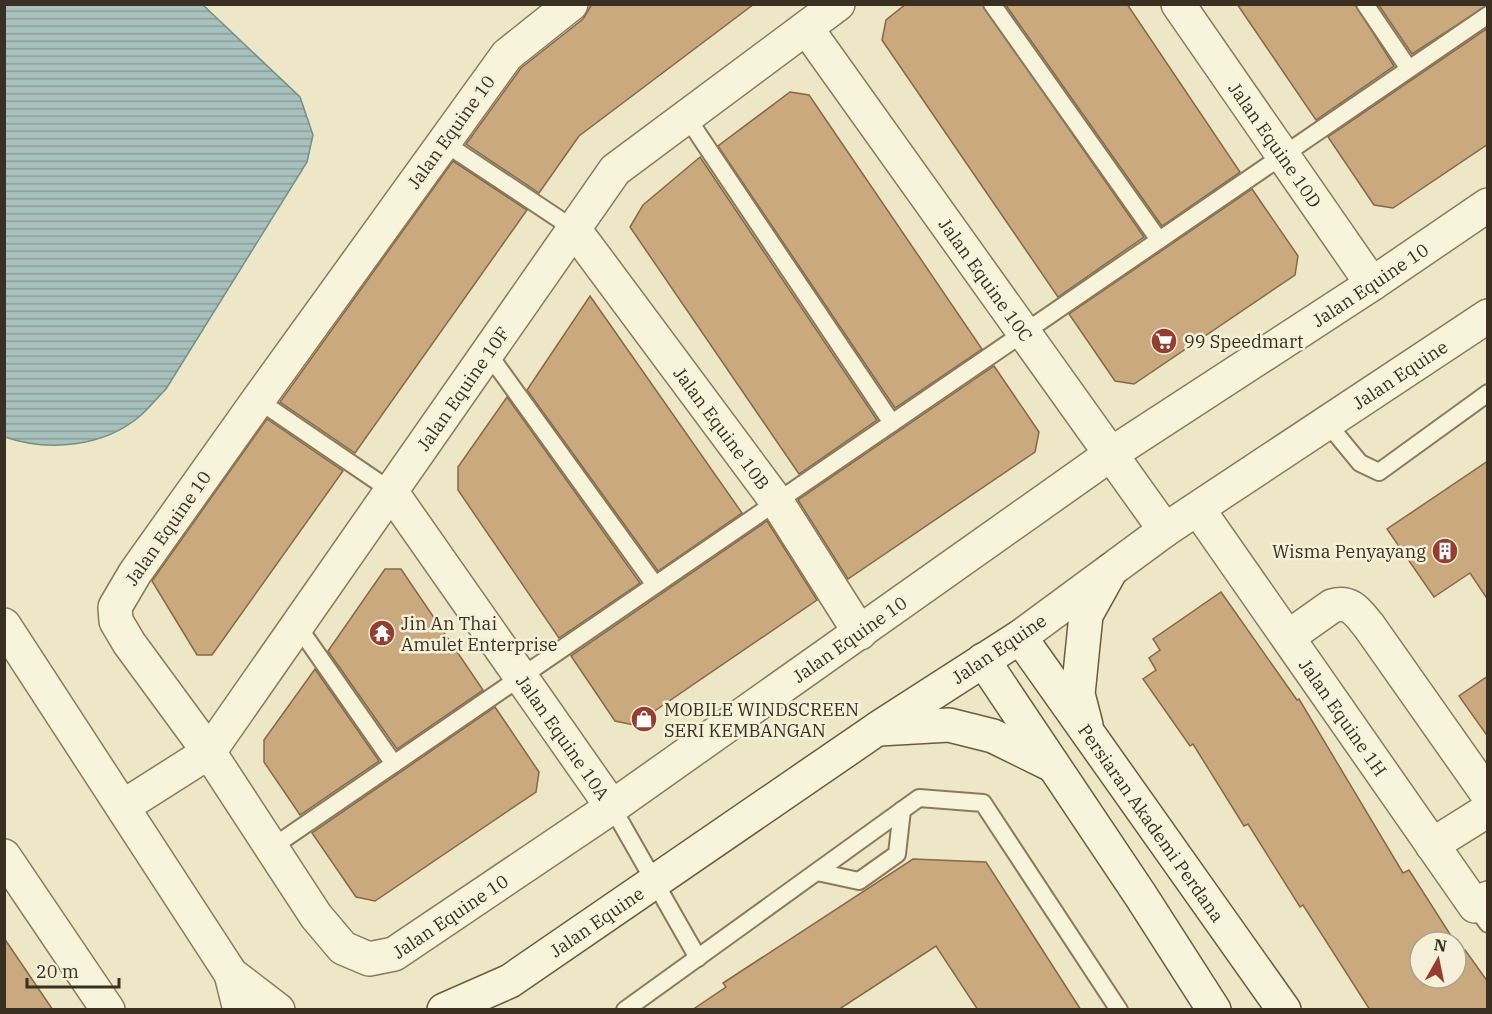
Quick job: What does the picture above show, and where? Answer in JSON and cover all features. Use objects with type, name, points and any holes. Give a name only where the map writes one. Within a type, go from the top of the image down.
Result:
[{"type":"street","name":"Jalan Equine 10","points":[[571,4],[507,55],[135,573],[116,608],[116,621],[129,643],[209,752],[316,916],[343,948],[369,959],[394,954],[612,807],[1111,454],[1372,284],[1488,205]]},
{"type":"street","name":"Jalan Equine 10F","points":[[124,806],[209,752],[615,170],[838,4]]},
{"type":"street","name":"Jalan Equine 10D","points":[[1178,4],[1372,284]]},
{"type":"street","name":"Jalan Equine 10C","points":[[807,29],[1165,530]]},
{"type":"street","name":"Jalan Equine 10B","points":[[574,229],[777,502],[860,633]]},
{"type":"street","name":"Jalan Equine","points":[[444,1010],[510,981],[877,729],[1020,637],[1165,530],[1488,316]]},
{"type":"street","name":"Jalan Equine 10A","points":[[390,490],[612,807]]},
{"type":"street","name":"Jalan Equine 1H","points":[[1198,509],[1432,844],[1483,909]]},
{"type":"street","points":[[1090,738],[1078,694],[1081,651],[1086,615],[1111,570]]},
{"type":"street","points":[[1288,637],[1332,606],[1340,603],[1349,605],[1369,626],[1488,795]]},
{"type":"street","points":[[7,636],[124,806],[231,974],[240,1010]]},
{"type":"street","name":"Persiaran Akademi Perdana","points":[[1020,637],[1284,1010]]},
{"type":"street","points":[[983,660],[1141,896],[1214,1010]]},
{"type":"street","points":[[877,729],[949,725],[993,736],[1052,764]]},
{"type":"street","points":[[1432,844],[1488,810]]},
{"type":"street","points":[[4,856],[108,1010]]},
{"type":"street","points":[[231,974],[278,1010]]},
{"type":"street","name":"Jalan Equine","points":[[482,1010],[510,981]]},
{"type":"lane","points":[[992,4],[1159,240]]},
{"type":"lane","points":[[1365,4],[1409,69]]},
{"type":"lane","points":[[271,848],[1488,15]]},
{"type":"lane","points":[[686,116],[892,423]]},
{"type":"lane","points":[[443,142],[574,229]]},
{"type":"lane","points":[[487,352],[655,585]]},
{"type":"lane","points":[[1327,423],[1360,463],[1379,472],[1488,393]]},
{"type":"lane","points":[[258,400],[390,490]]},
{"type":"lane","points":[[297,625],[394,764]]},
{"type":"lane","points":[[624,1010],[918,798],[983,803],[1119,1010]]},
{"type":"lane","points":[[612,807],[698,958]]},
{"type":"lane","points":[[817,872],[859,881],[897,854],[902,810]]},
{"type":"water","points":[[5,4],[203,5],[300,97],[313,135],[307,162],[166,389],[143,413],[126,426],[93,440],[75,444],[39,444],[5,437]]},
{"type":"building","points":[[592,4],[754,4],[579,136],[539,193],[466,144],[521,68],[583,19]]},
{"type":"building","points":[[906,4],[982,4],[1144,237],[1058,297],[882,40],[886,20]]},
{"type":"building","points":[[1005,4],[1127,4],[1240,172],[1162,226]]},
{"type":"building","points":[[1237,4],[1355,4],[1394,66],[1316,120]]},
{"type":"building","points":[[1378,4],[1488,4],[1488,5],[1412,54]]},
{"type":"building","points":[[1488,28],[1488,144],[1393,208],[1374,205],[1328,137]]},
{"type":"building","points":[[790,92],[809,95],[982,349],[895,408],[718,146]]},
{"type":"building","points":[[700,157],[877,420],[799,474],[630,227],[643,205]]},
{"type":"building","points":[[453,161],[527,210],[355,453],[280,402]]},
{"type":"building","points":[[1252,189],[1298,256],[1295,275],[1134,384],[1115,381],[1069,314]]},
{"type":"building","points":[[590,296],[742,513],[658,571],[527,390]]},
{"type":"building","points":[[994,366],[1039,432],[1035,452],[848,579],[798,500]]},
{"type":"building","points":[[507,397],[640,583],[559,638],[458,490],[458,467]]},
{"type":"building","points":[[267,419],[343,471],[212,655],[197,655],[152,581]]},
{"type":"building","name":"Wisma Penyayang","points":[[1488,461],[1488,600],[1470,573],[1434,597],[1387,529]]},
{"type":"building","points":[[767,521],[817,600],[634,725],[615,721],[571,656]]},
{"type":"building","points":[[385,569],[401,569],[483,690],[397,749],[328,651]]},
{"type":"building","points":[[1221,592],[1297,700],[1299,699],[1403,873],[1409,870],[1447,930],[1408,930],[1408,990],[1468,990],[1468,954],[1488,982],[1488,1010],[1370,1010],[1303,905],[1300,907],[1248,824],[1244,826],[1193,744],[1190,746],[1143,679],[1156,670],[1149,658],[1160,650],[1153,639]]},
{"type":"building","points":[[315,669],[379,761],[300,815],[264,762],[264,740]]},
{"type":"building","points":[[1488,676],[1488,737],[1459,696]]},
{"type":"building","points":[[495,707],[539,772],[536,792],[375,901],[356,897],[312,833]]},
{"type":"building","points":[[913,859],[986,862],[1081,1010],[978,1010],[936,946],[838,1010],[692,1010],[726,987],[723,983]]},
{"type":"building","points":[[4,938],[53,1010],[4,1010]]},
{"type":"place","name":"99 Speedmart","points":[[1164,341]]},
{"type":"place","name":"Wisma Penyayang","points":[[1445,551]]},
{"type":"place","name":"Jin An Thai Amulet Enterprise","points":[[382,633]]},
{"type":"place","name":"MOBILE WINDSCREEN SERI KEMBANGAN","points":[[644,719]]}]
